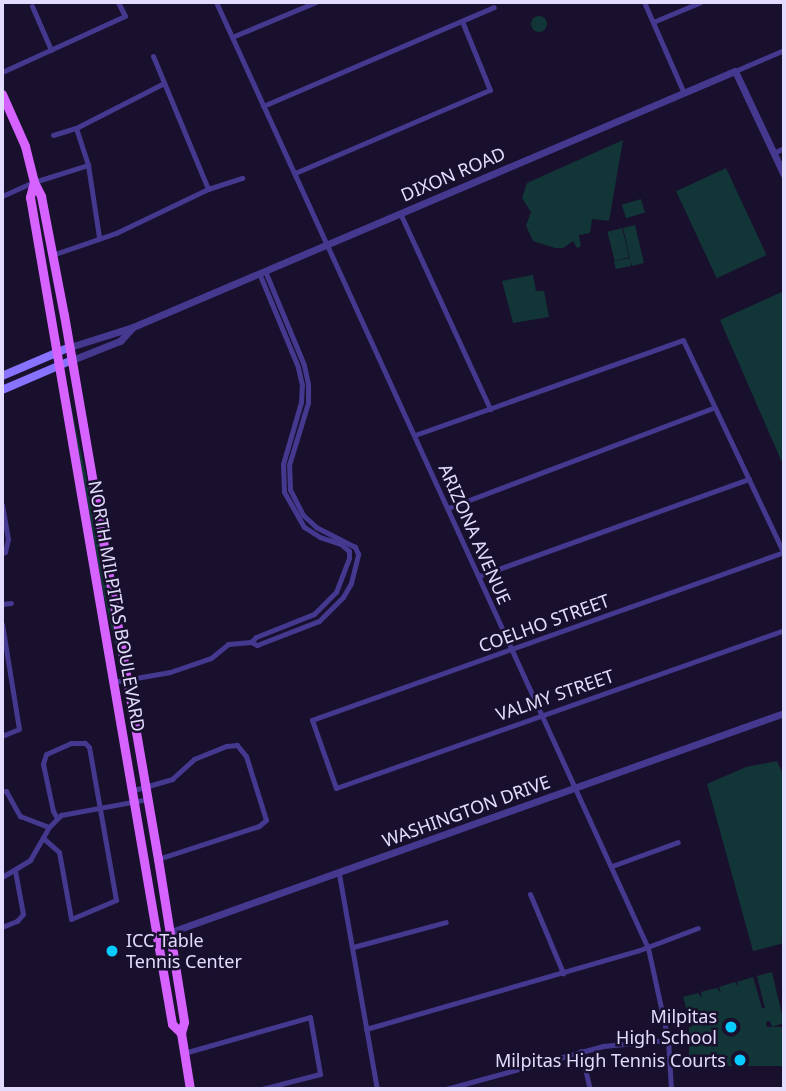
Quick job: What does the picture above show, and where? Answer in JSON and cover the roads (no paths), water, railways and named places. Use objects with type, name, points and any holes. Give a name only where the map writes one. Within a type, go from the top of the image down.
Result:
[{"type":"main road","name":"NORTH MILPITAS BOULEVARD","points":[[2,94],[25,146],[34,182],[41,196],[70,347],[170,932],[184,1022],[181,1033],[190,1089]]},
{"type":"main road","name":"NORTH MILPITAS BOULEVARD","points":[[34,182],[30,197],[134,790],[172,1024],[181,1033]]},
{"type":"main road","name":"DIXON ROAD","points":[[2,376],[70,347]]},
{"type":"main road","points":[[2,390],[72,360]]},
{"type":"street","points":[[2,72],[125,16],[118,2]]},
{"type":"street","name":"ARIZONA AVENUE","points":[[216,2],[648,948],[668,1040],[671,1089]]},
{"type":"street","points":[[232,37],[316,2]]},
{"type":"street","points":[[644,2],[684,93]]},
{"type":"street","points":[[653,22],[701,2]]},
{"type":"street","points":[[32,6],[51,50]]},
{"type":"street","points":[[263,106],[494,8]]},
{"type":"street","points":[[295,173],[490,90],[462,21]]},
{"type":"street","name":"DIXON ROAD","points":[[70,347],[133,327],[784,50]]},
{"type":"street","points":[[153,56],[208,189]]},
{"type":"street","points":[[735,71],[784,176]]},
{"type":"street","points":[[53,135],[76,128],[164,83]]},
{"type":"street","points":[[76,128],[88,166],[99,237]]},
{"type":"street","points":[[773,153],[784,148]]},
{"type":"street","points":[[2,196],[34,182],[88,166]]},
{"type":"street","points":[[51,255],[116,233],[208,189],[243,178]]},
{"type":"street","points":[[400,213],[490,409]]},
{"type":"street","points":[[113,682],[170,672],[211,658],[228,645],[251,642],[257,645],[319,621],[351,583],[358,554],[349,542],[316,527],[303,516],[290,490],[289,465],[308,403],[308,384],[304,365],[262,272]]},
{"type":"street","name":"DIXON ROAD","points":[[72,360],[120,341],[133,327]]},
{"type":"street","points":[[415,435],[683,341],[784,553]]},
{"type":"street","points":[[448,508],[713,408]]},
{"type":"street","points":[[479,576],[749,479]]},
{"type":"street","points":[[2,505],[8,539],[5,552],[2,553]]},
{"type":"street","name":"COELHO STREET","points":[[337,788],[312,720],[784,553]]},
{"type":"street","points":[[2,604],[11,603]]},
{"type":"street","points":[[2,624],[19,729],[2,736]]},
{"type":"street","name":"VALMY STREET","points":[[337,788],[540,714],[784,630]]},
{"type":"street","name":"WASHINGTON DRIVE","points":[[157,937],[784,713]]},
{"type":"street","points":[[43,838],[59,852],[71,919],[116,900],[89,747],[85,743],[71,743],[46,754],[44,758],[53,811],[57,818]]},
{"type":"street","points":[[134,790],[172,779],[194,759],[237,745],[246,756],[266,820],[259,826],[158,859]]},
{"type":"street","points":[[2,791],[6,791],[20,816],[49,827]]},
{"type":"street","points":[[2,877],[30,860],[57,818],[100,806],[148,799]]},
{"type":"street","points":[[612,866],[678,842]]},
{"type":"street","points":[[2,927],[18,921],[23,914],[15,871]]},
{"type":"street","points":[[339,874],[377,1089]]},
{"type":"street","points":[[530,894],[563,973]]},
{"type":"street","points":[[353,947],[446,922]]},
{"type":"street","points":[[366,1028],[648,948],[698,928]]},
{"type":"street","points":[[184,1053],[310,1017],[320,1074],[261,1089]]},
{"type":"street","points":[[446,1089],[603,1045],[668,1040]]},
{"type":"street","points":[[581,1051],[590,1089]]},
{"type":"place","name":"ICC Table Tennis Center","points":[[112,951]]},
{"type":"place","name":"Milpitas High School","points":[[731,1027]]},
{"type":"place","name":"Milpitas High Tennis Courts","points":[[740,1060]]}]
